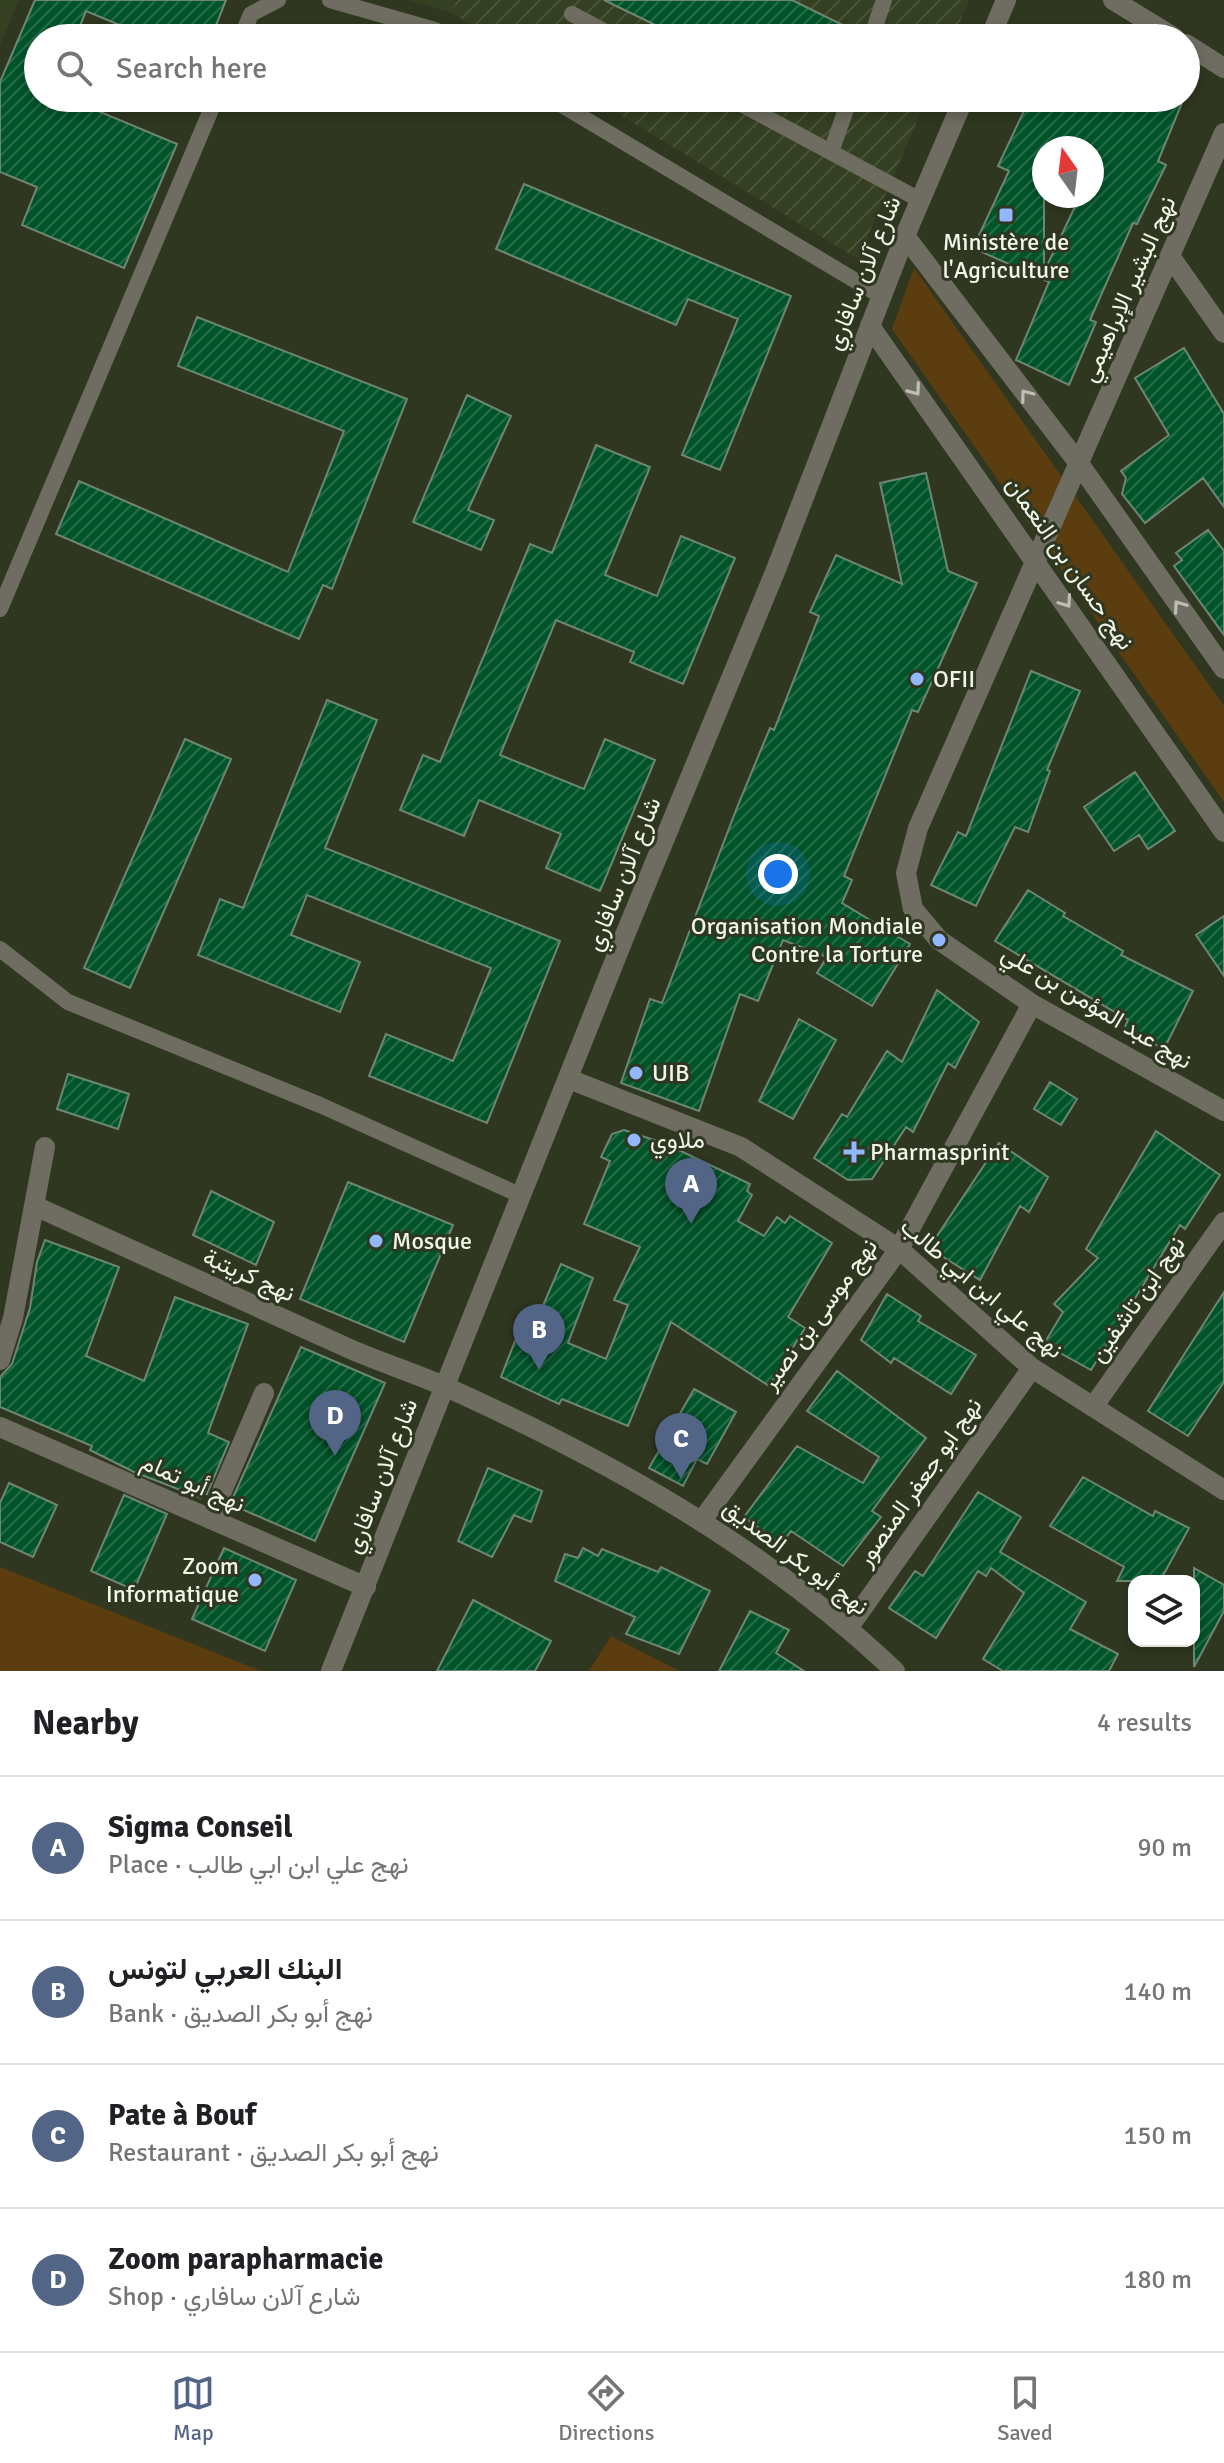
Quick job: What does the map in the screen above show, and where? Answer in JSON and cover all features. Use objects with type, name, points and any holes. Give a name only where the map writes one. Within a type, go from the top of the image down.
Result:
[{"type":"street","points":[[996,24],[1006,0]]},
{"type":"street","points":[[1113,0],[1152,24]]},
{"type":"street","points":[[1200,53],[1224,68]]},
{"type":"street","name":"شارع آلان سافاري","points":[[331,1671],[775,572],[905,236],[958,112]]},
{"type":"street","name":"نهج البشير الإبراهيمي","points":[[1080,465],[1224,133]]},
{"type":"street","points":[[905,236],[1080,465],[1224,669]]},
{"type":"street","points":[[1170,256],[1224,333]]},
{"type":"street","name":"نهج حسان بن النعمان","points":[[870,326],[1036,559],[1224,832]]},
{"type":"street","name":"نهج عبد المؤمن بن علي","points":[[1080,465],[918,828],[906,873],[913,909],[939,940],[1032,1004],[1224,1111]]},
{"type":"street","name":"نهج موسى بن نصير","points":[[703,1519],[899,1249],[1032,1004]]},
{"type":"street","name":"نهج علي ابن ابي طالب","points":[[569,1079],[741,1147],[899,1249],[1032,1368],[1224,1490]]},
{"type":"street","points":[[0,1360],[13,1318],[45,1147]]},
{"type":"street","name":"نهج كريتبة","points":[[35,1206],[354,1351],[444,1386]]},
{"type":"street","name":"نهج ابن تاشفين","points":[[1093,1407],[1224,1222]]},
{"type":"street","name":"نهج ابو جعفر المنصور","points":[[849,1627],[1032,1368]]},
{"type":"street","name":"نهج أبو بكر الصديق","points":[[444,1386],[574,1450],[703,1519],[776,1570],[849,1627],[895,1671]]},
{"type":"street","points":[[210,1519],[264,1393]]},
{"type":"street","name":"نهج أبو تمام","points":[[0,1427],[366,1587]]},
{"type":"lane","points":[[247,24],[251,14],[278,0]]},
{"type":"lane","points":[[330,0],[414,24]]},
{"type":"lane","points":[[876,24],[884,0]]},
{"type":"lane","points":[[572,14],[591,24]]},
{"type":"lane","points":[[0,609],[210,112]]},
{"type":"lane","points":[[573,112],[881,296]]},
{"type":"lane","points":[[756,112],[920,200]]},
{"type":"lane","points":[[831,152],[845,112]]},
{"type":"lane","points":[[0,949],[68,1002],[320,1105],[522,1196]]},
{"type":"shaded area","points":[[0,0],[19,0],[0,45]]},
{"type":"shaded area","points":[[408,0],[457,0],[451,13]]},
{"type":"shaded area","points":[[457,0],[969,0],[959,24],[469,24],[451,13]]},
{"type":"shaded area","points":[[615,112],[921,112],[858,259]]},
{"type":"shaded area","points":[[914,268],[1224,706],[1224,802],[892,329]]},
{"type":"shaded area","points":[[0,1567],[261,1671],[0,1671]]},
{"type":"shaded area","points":[[611,1636],[679,1671],[589,1671]]},
{"type":"building","points":[[35,0],[226,0],[217,24],[117,24],[86,11],[81,24],[25,24]]},
{"type":"building","points":[[604,0],[792,0],[841,24],[653,24]]},
{"type":"building","points":[[24,26],[24,112],[100,112],[177,144],[124,268],[22,225],[37,187],[0,172],[0,82]]},
{"type":"building","points":[[1023,112],[1178,112],[1158,161],[1166,165],[1137,224],[1133,223],[1090,320],[1096,322],[1069,385],[1016,360],[1049,282],[973,248],[1009,171],[998,166]]},
{"type":"building","points":[[524,184],[791,296],[720,470],[682,455],[738,319],[688,299],[676,325],[496,249]]},
{"type":"building","points":[[197,317],[407,399],[332,589],[323,585],[299,639],[56,534],[79,481],[288,572],[344,431],[178,366]]},
{"type":"building","points":[[1184,348],[1224,414],[1224,507],[1203,478],[1145,523],[1122,494],[1126,478],[1121,471],[1169,435],[1135,378]]},
{"type":"building","points":[[467,395],[511,416],[468,510],[494,520],[481,550],[413,522]]},
{"type":"building","points":[[596,445],[650,467],[605,575],[657,596],[681,536],[735,558],[683,684],[630,662],[634,652],[556,620],[500,755],[584,789],[605,739],[655,760],[600,891],[546,868],[561,834],[479,800],[464,836],[400,810],[423,755],[440,762],[530,544],[552,553]]},
{"type":"building","points":[[926,473],[948,571],[977,583],[918,712],[912,710],[844,876],[852,880],[842,903],[910,944],[872,1006],[817,973],[827,957],[783,940],[758,1001],[740,994],[699,1111],[621,1083],[650,999],[662,1003],[738,805],[770,728],[774,730],[819,616],[810,612],[836,555],[902,584],[880,483]]},
{"type":"building","points":[[1208,530],[1224,551],[1224,635],[1174,566],[1182,560],[1176,553]]},
{"type":"building","points":[[1031,671],[1080,691],[1047,770],[1050,771],[1028,832],[1015,827],[976,906],[931,885],[958,832],[966,836]]},
{"type":"building","points":[[327,700],[377,720],[325,848],[560,941],[487,1123],[369,1076],[386,1034],[453,1061],[491,968],[307,895],[291,935],[360,962],[340,1012],[198,955],[220,899],[243,908]]},
{"type":"building","points":[[185,739],[231,759],[130,988],[84,968]]},
{"type":"building","points":[[1135,772],[1175,831],[1148,849],[1139,835],[1114,851],[1084,807]]},
{"type":"building","points":[[1028,890],[1065,913],[1063,916],[1123,951],[1121,955],[1193,991],[1164,1049],[1124,1029],[1128,1020],[995,941]]},
{"type":"building","points":[[1224,916],[1224,976],[1196,935]]},
{"type":"building","points":[[937,990],[979,1022],[955,1068],[948,1063],[913,1132],[906,1127],[872,1179],[848,1180],[814,1158],[842,1114],[847,1117],[887,1051],[902,1062]]},
{"type":"building","points":[[799,1019],[836,1040],[793,1119],[759,1101]]},
{"type":"building","points":[[68,1074],[129,1094],[118,1129],[57,1109]]},
{"type":"building","points":[[1050,1082],[1077,1099],[1061,1125],[1034,1109]]},
{"type":"building","points":[[624,1130],[666,1144],[750,1184],[747,1191],[752,1195],[738,1221],[764,1236],[777,1217],[785,1223],[790,1216],[832,1243],[788,1317],[805,1328],[769,1386],[671,1322],[628,1426],[562,1399],[559,1404],[501,1377],[515,1341],[526,1345],[561,1264],[593,1278],[568,1343],[606,1359],[628,1305],[614,1300],[640,1247],[584,1224],[610,1161],[601,1157],[612,1134]]},
{"type":"building","points":[[1156,1131],[1220,1175],[1185,1229],[1180,1225],[1091,1370],[1044,1344],[1063,1312],[1054,1304],[1098,1258],[1086,1249]]},
{"type":"building","points":[[999,1143],[1048,1177],[1029,1212],[1020,1206],[980,1280],[929,1248]]},
{"type":"building","points":[[348,1182],[453,1225],[404,1342],[300,1299]]},
{"type":"building","points":[[211,1191],[274,1222],[256,1265],[193,1235]]},
{"type":"building","points":[[45,1240],[119,1267],[86,1356],[144,1381],[175,1297],[248,1324],[208,1433],[229,1442],[207,1494],[203,1493],[201,1498],[134,1472],[90,1450],[92,1446],[0,1407],[0,1377],[12,1364],[30,1308],[37,1262]]},
{"type":"building","points":[[1224,1292],[1224,1382],[1188,1436],[1148,1411]]},
{"type":"building","points":[[887,1294],[921,1316],[918,1321],[976,1355],[951,1394],[894,1358],[891,1363],[861,1340]]},
{"type":"building","points":[[301,1347],[385,1383],[315,1541],[230,1504]]},
{"type":"building","points":[[837,1371],[926,1438],[872,1511],[881,1517],[843,1566],[791,1531],[781,1544],[744,1517],[797,1446],[863,1483],[879,1457],[807,1411]]},
{"type":"building","points":[[694,1389],[736,1412],[707,1464],[697,1459],[683,1486],[649,1468]]},
{"type":"building","points":[[488,1468],[542,1491],[531,1522],[514,1515],[492,1557],[458,1541]]},
{"type":"building","points":[[1083,1477],[1153,1516],[1155,1511],[1189,1528],[1163,1575],[1128,1575],[1128,1581],[1117,1581],[1124,1567],[1050,1526]]},
{"type":"building","points":[[9,1483],[57,1505],[33,1557],[0,1542],[0,1503]]},
{"type":"building","points":[[978,1492],[1021,1517],[1000,1552],[1086,1602],[1070,1629],[1118,1654],[1109,1671],[1003,1671],[983,1659],[1024,1593],[991,1568],[986,1576],[978,1571],[936,1638],[889,1608],[915,1571],[923,1576]]},
{"type":"building","points":[[124,1495],[167,1514],[134,1590],[91,1571]]},
{"type":"building","points":[[224,1548],[296,1580],[265,1651],[192,1619]]},
{"type":"building","points":[[583,1548],[598,1556],[602,1549],[658,1572],[661,1567],[710,1591],[679,1654],[626,1634],[635,1617],[555,1581],[565,1554],[578,1558]]},
{"type":"building","points":[[1194,1568],[1224,1585],[1224,1611],[1194,1667],[1194,1647],[1200,1647],[1200,1575],[1194,1575]]},
{"type":"building","points":[[473,1600],[551,1641],[535,1671],[437,1671]]},
{"type":"building","points":[[750,1611],[789,1630],[776,1653],[804,1671],[719,1671]]},
{"type":"place","name":"Ministère de l'Agriculture","points":[[1006,215]]},
{"type":"place","name":"OFII","points":[[917,679]]},
{"type":"place","name":"Organisation Mondiale Contre la Torture","points":[[939,940]]},
{"type":"place","name":"UIB","points":[[636,1073]]},
{"type":"place","name":"ملاوي","points":[[634,1140]]},
{"type":"place","name":"Pharmasprint","points":[[854,1152]]},
{"type":"place","name":"Sigma Conseil","points":[[691,1224]]},
{"type":"place","name":"Mosque","points":[[376,1241]]},
{"type":"place","name":"البنك العربي لتونس","points":[[539,1370]]},
{"type":"place","name":"Zoom parapharmacie","points":[[335,1456]]},
{"type":"place","name":"Pate à Bouf","points":[[681,1479]]},
{"type":"place","name":"Zoom Informatique","points":[[255,1580]]}]
